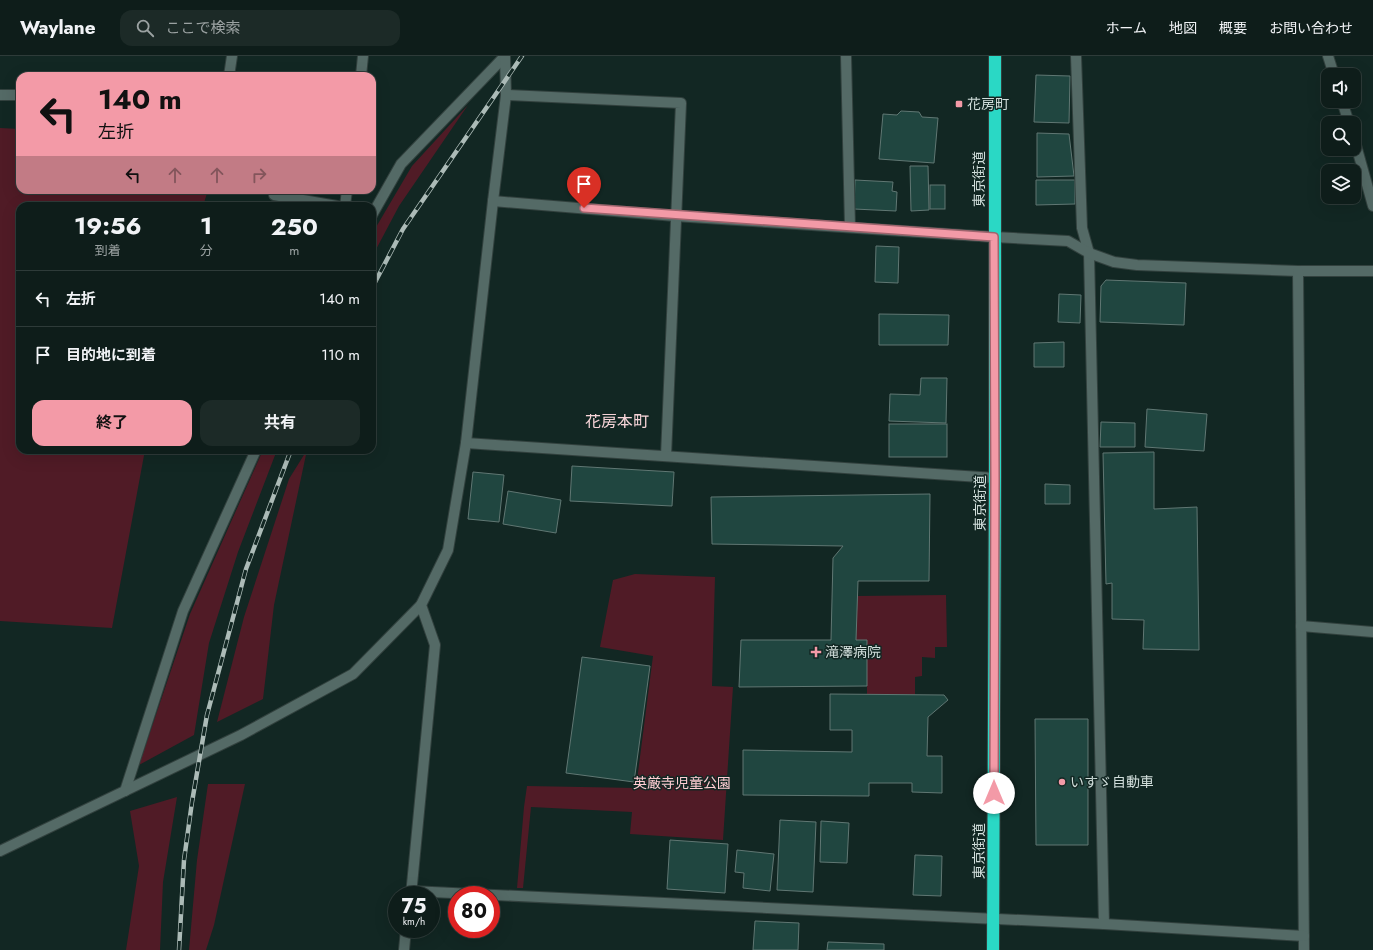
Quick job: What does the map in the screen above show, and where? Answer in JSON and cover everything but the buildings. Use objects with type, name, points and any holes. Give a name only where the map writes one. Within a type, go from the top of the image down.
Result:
[{"type":"highway","name":"東京街道","points":[[993,950],[995,56]]},
{"type":"street","points":[[230,72],[232,56]]},
{"type":"street","points":[[361,72],[363,56]]},
{"type":"street","points":[[0,851],[241,735],[353,674],[421,605],[448,550],[466,443],[506,95],[505,56]]},
{"type":"street","points":[[376,206],[401,164],[505,56]]},
{"type":"street","points":[[846,56],[850,227]]},
{"type":"street","points":[[1076,56],[1082,228],[1089,253],[1104,924]]},
{"type":"street","points":[[1328,56],[1332,68]]},
{"type":"street","points":[[0,95],[16,95]]},
{"type":"street","points":[[506,95],[680,103],[666,456]]},
{"type":"street","points":[[1359,156],[1373,206]]},
{"type":"street","points":[[274,195],[314,202]]},
{"type":"street","points":[[493,201],[675,216],[1068,241],[1089,253],[1114,262],[1137,265],[1298,271],[1373,270]]},
{"type":"street","points":[[1298,271],[1304,950]]},
{"type":"street","points":[[466,443],[995,478]]},
{"type":"street","points":[[125,791],[183,611],[254,454]]},
{"type":"street","points":[[412,886],[435,646],[421,605]]},
{"type":"street","points":[[1301,626],[1373,632]]},
{"type":"street","points":[[440,894],[1104,924],[1304,936]]},
{"type":"street","points":[[404,950],[405,938]]},
{"type":"green space","points":[[468,105],[399,206],[376,249],[376,227],[412,166]]},
{"type":"green space","points":[[0,128],[16,129],[16,194],[207,194],[204,202],[16,202],[16,454],[144,454],[112,628],[0,621]]},
{"type":"green space","points":[[261,454],[275,454],[238,552],[209,643],[194,735],[139,765],[190,614]]},
{"type":"green space","points":[[305,454],[306,454],[274,605],[263,699],[217,722],[244,617],[289,479]]},
{"type":"green space","name":"英厳寺児童公園","points":[[635,574],[715,577],[712,686],[733,687],[723,840],[630,834],[632,812],[531,807],[523,888],[517,888],[527,786],[636,788],[653,656],[600,647],[613,580]]},
{"type":"green space","points":[[946,595],[947,647],[935,647],[935,658],[922,657],[922,676],[915,677],[915,695],[867,694],[867,640],[856,640],[857,596]]},
{"type":"green space","points":[[208,784],[245,784],[214,925],[206,950],[189,950],[197,860]]},
{"type":"green space","points":[[177,797],[163,882],[160,950],[126,950],[139,866],[130,811]]},
{"type":"railway","points":[[376,280],[403,229],[522,56]]},
{"type":"railway","points":[[179,950],[184,860],[207,715],[246,569],[289,454]]},
{"type":"place","name":"花房町","points":[[959,104]]},
{"type":"place","name":"滝澤病院","points":[[816,652]]},
{"type":"place","name":"いすゞ自動車","points":[[1062,782]]},
{"type":"district","name":"花房本町","points":[[617,421]]},
{"type":"route","points":[[584,208],[675,216],[994,237],[994,793]]}]
